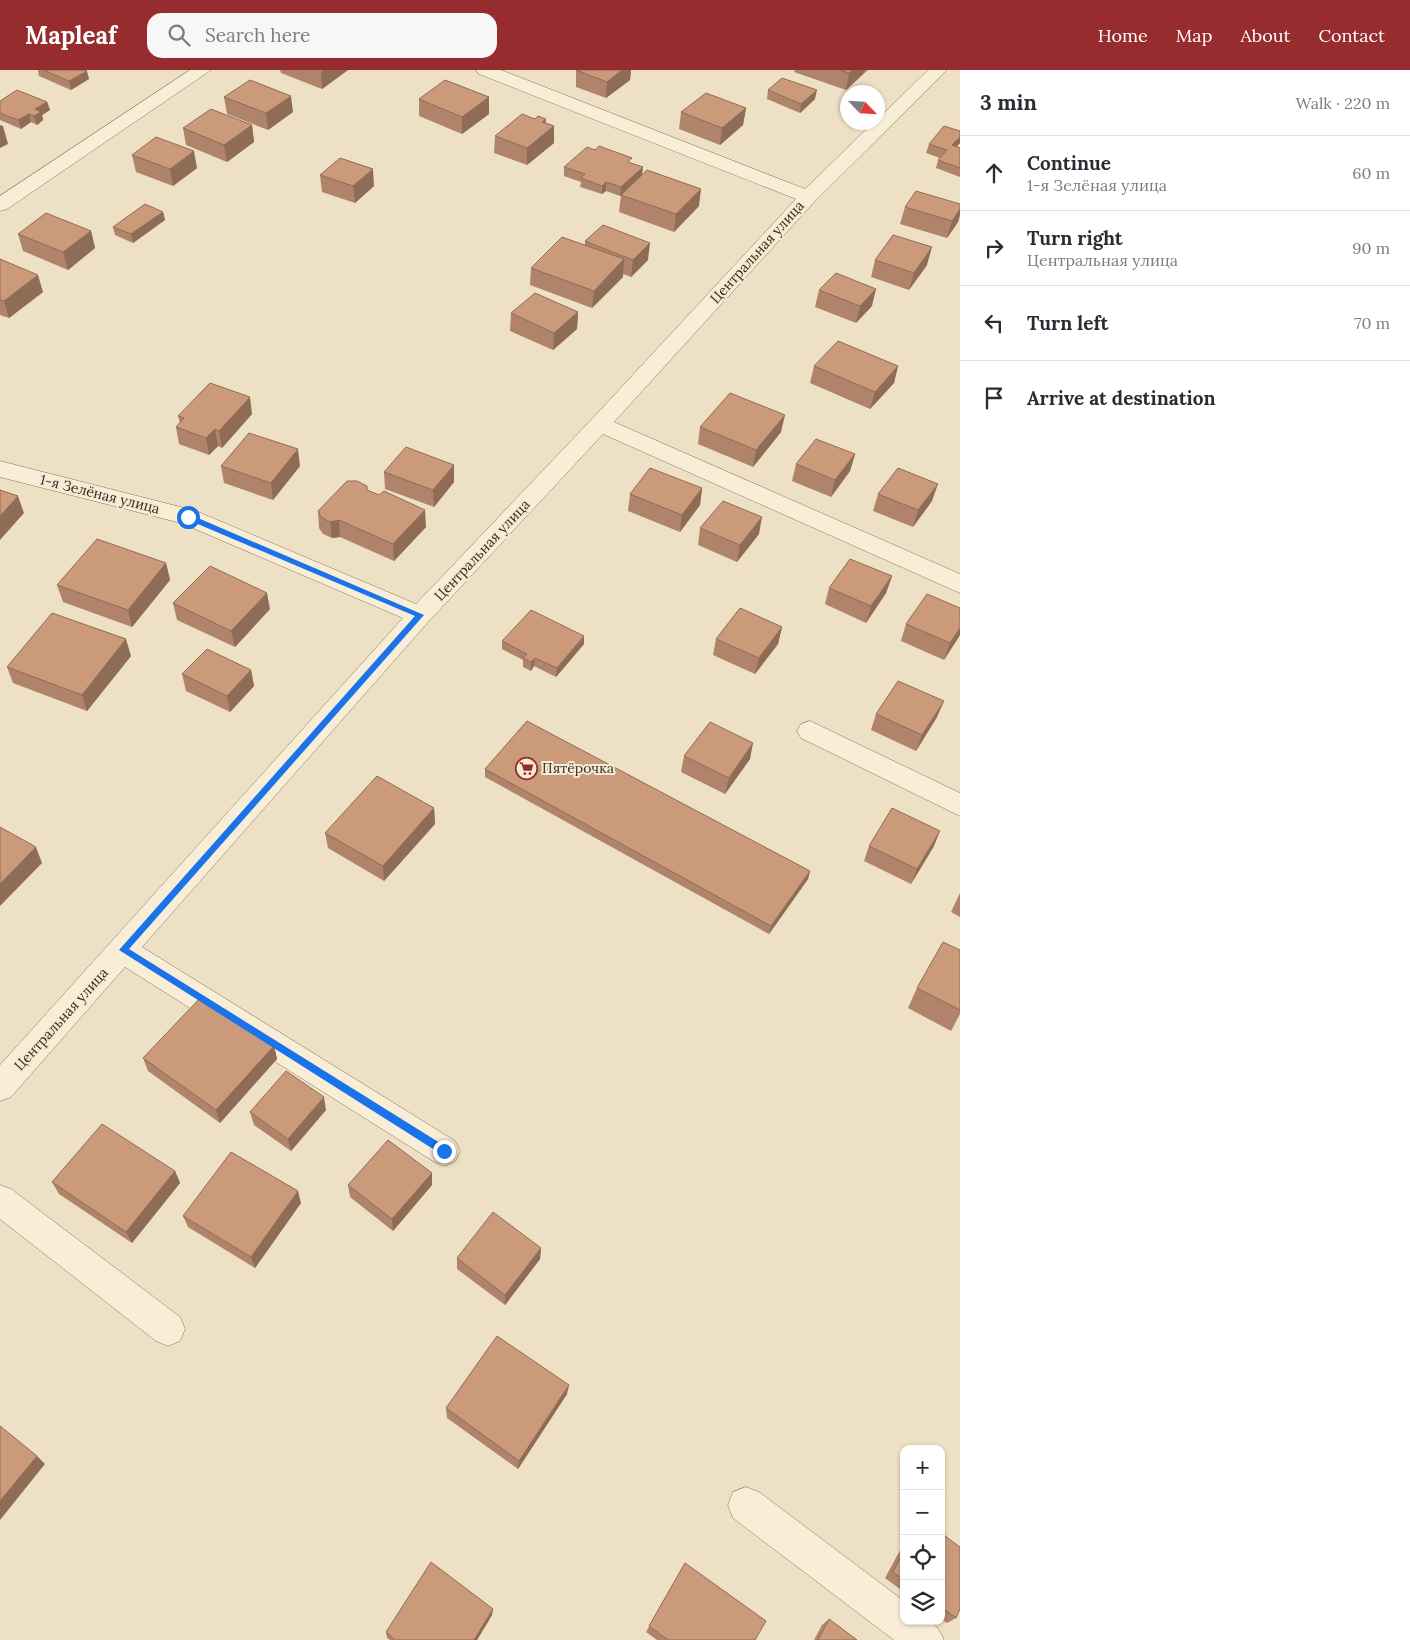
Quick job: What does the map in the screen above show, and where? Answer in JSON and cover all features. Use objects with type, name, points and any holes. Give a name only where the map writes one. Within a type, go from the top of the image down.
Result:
[{"type":"street","points":[[0,205],[202,70]]},
{"type":"street","points":[[485,70],[808,196]]},
{"type":"street","name":"Центральная улица","points":[[0,1087],[420,615],[600,424],[808,196],[931,71]]},
{"type":"street","points":[[600,424],[960,584]]},
{"type":"street","name":"1-я Зелёная улица","points":[[0,469],[188,517],[420,615]]},
{"type":"street","points":[[810,731],[960,805]]},
{"type":"street","points":[[123,950],[444,1151]]},
{"type":"street","points":[[0,1200],[168,1329]]},
{"type":"street","points":[[746,1505],[925,1640]]},
{"type":"building","points":[[43,70],[85,70],[87,71],[69,81]]},
{"type":"building","points":[[576,70],[622,70],[607,82]]},
{"type":"building","points":[[840,70],[853,70],[849,73]]},
{"type":"building","points":[[782,78],[817,90],[801,104],[768,90]]},
{"type":"building","points":[[250,80],[291,96],[266,113],[224,97]]},
{"type":"building","points":[[445,80],[489,97],[462,117],[419,99]]},
{"type":"building","points":[[17,90],[47,102],[35,109],[41,112],[34,116],[29,114],[18,120],[0,113],[0,101]]},
{"type":"building","points":[[706,93],[746,108],[722,128],[681,112]]},
{"type":"building","points":[[211,109],[252,125],[224,145],[183,128]]},
{"type":"building","points":[[522,114],[535,119],[538,116],[546,119],[542,122],[554,126],[527,148],[495,136]]},
{"type":"building","points":[[944,126],[960,131],[960,137],[952,145],[960,148],[960,168],[938,160],[947,150],[929,144]]},
{"type":"building","points":[[156,137],[194,151],[170,169],[132,155]]},
{"type":"building","points":[[599,146],[632,158],[628,162],[643,167],[621,187],[606,182],[602,186],[581,178],[585,174],[564,167],[587,147],[595,150]]},
{"type":"building","points":[[340,158],[373,169],[353,186],[320,175]]},
{"type":"building","points":[[647,170],[701,189],[676,214],[621,195]]},
{"type":"building","points":[[916,191],[960,204],[960,209],[952,221],[905,207]]},
{"type":"building","points":[[145,204],[163,212],[131,234],[113,227]]},
{"type":"building","points":[[46,213],[91,231],[63,252],[18,234]]},
{"type":"building","points":[[603,225],[650,243],[633,260],[585,241]]},
{"type":"building","points":[[893,235],[932,247],[914,273],[875,260]]},
{"type":"building","points":[[562,237],[624,259],[594,291],[531,268]]},
{"type":"building","points":[[0,259],[38,275],[4,301],[0,300]]},
{"type":"building","points":[[836,273],[876,289],[860,306],[819,290]]},
{"type":"building","points":[[535,293],[578,312],[554,333],[511,313]]},
{"type":"building","points":[[838,341],[898,366],[875,392],[814,366]]},
{"type":"building","points":[[210,383],[250,397],[219,431],[215,429],[206,438],[176,427],[184,418],[178,416]]},
{"type":"building","points":[[730,393],[785,415],[756,450],[700,427]]},
{"type":"building","points":[[249,433],[298,449],[271,483],[221,466]]},
{"type":"building","points":[[816,439],[855,454],[835,480],[796,464]]},
{"type":"building","points":[[406,447],[454,465],[433,490],[384,472]]},
{"type":"building","points":[[650,468],[702,488],[682,515],[630,494]]},
{"type":"building","points":[[898,468],[938,484],[918,510],[878,494]]},
{"type":"building","points":[[347,481],[357,481],[367,486],[367,490],[379,495],[384,491],[425,510],[393,544],[339,520],[330,522],[321,517],[318,511]]},
{"type":"building","points":[[0,490],[18,496],[0,516]]},
{"type":"building","points":[[723,501],[762,517],[740,545],[700,528]]},
{"type":"building","points":[[97,539],[166,563],[128,610],[57,585]]},
{"type":"building","points":[[850,559],[892,576],[871,606],[829,588]]},
{"type":"building","points":[[210,566],[267,593],[231,631],[173,603]]},
{"type":"building","points":[[927,594],[960,608],[960,628],[950,643],[906,624]]},
{"type":"building","points":[[740,608],[782,627],[759,658],[716,639]]},
{"type":"building","points":[[531,610],[584,636],[557,668],[535,658],[531,662],[523,658],[527,654],[502,641]]},
{"type":"building","points":[[52,613],[126,639],[82,695],[7,667]]},
{"type":"building","points":[[207,649],[251,670],[227,696],[182,674]]},
{"type":"building","points":[[898,681],[944,701],[922,735],[876,714]]},
{"type":"building","points":[[527,721],[810,871],[771,926],[485,769]]},
{"type":"building","points":[[710,722],[753,743],[729,778],[684,756]]},
{"type":"building","points":[[377,776],[434,808],[383,866],[325,833]]},
{"type":"building","points":[[892,808],[940,831],[917,869],[869,846]]},
{"type":"building","points":[[0,827],[36,847],[0,884]]},
{"type":"building","points":[[943,942],[960,950],[960,1010],[917,988]]},
{"type":"building","points":[[202,996],[274,1046],[216,1110],[143,1058]]},
{"type":"building","points":[[286,1071],[324,1097],[288,1139],[250,1112]]},
{"type":"building","points":[[102,1124],[175,1171],[126,1232],[52,1182]]},
{"type":"building","points":[[388,1140],[432,1173],[392,1219],[348,1185]]},
{"type":"building","points":[[231,1152],[298,1191],[251,1257],[183,1216]]},
{"type":"building","points":[[493,1212],[541,1248],[505,1295],[457,1258]]},
{"type":"building","points":[[497,1336],[569,1385],[519,1461],[446,1408]]},
{"type":"building","points":[[0,1426],[37,1456],[0,1501]]},
{"type":"building","points":[[945,1536],[960,1547],[960,1609],[956,1618],[945,1610]]},
{"type":"building","points":[[900,1559],[900,1577],[893,1572]]},
{"type":"building","points":[[431,1562],[493,1609],[474,1640],[395,1640],[386,1632]]},
{"type":"building","points":[[685,1563],[766,1621],[755,1640],[668,1640],[649,1626]]},
{"type":"building","points":[[829,1619],[857,1640],[818,1640]]},
{"type":"place","name":"Пятёрочка","points":[[526,768]]},
{"type":"route","points":[[188,517],[420,615],[123,950],[444,1151]]}]
